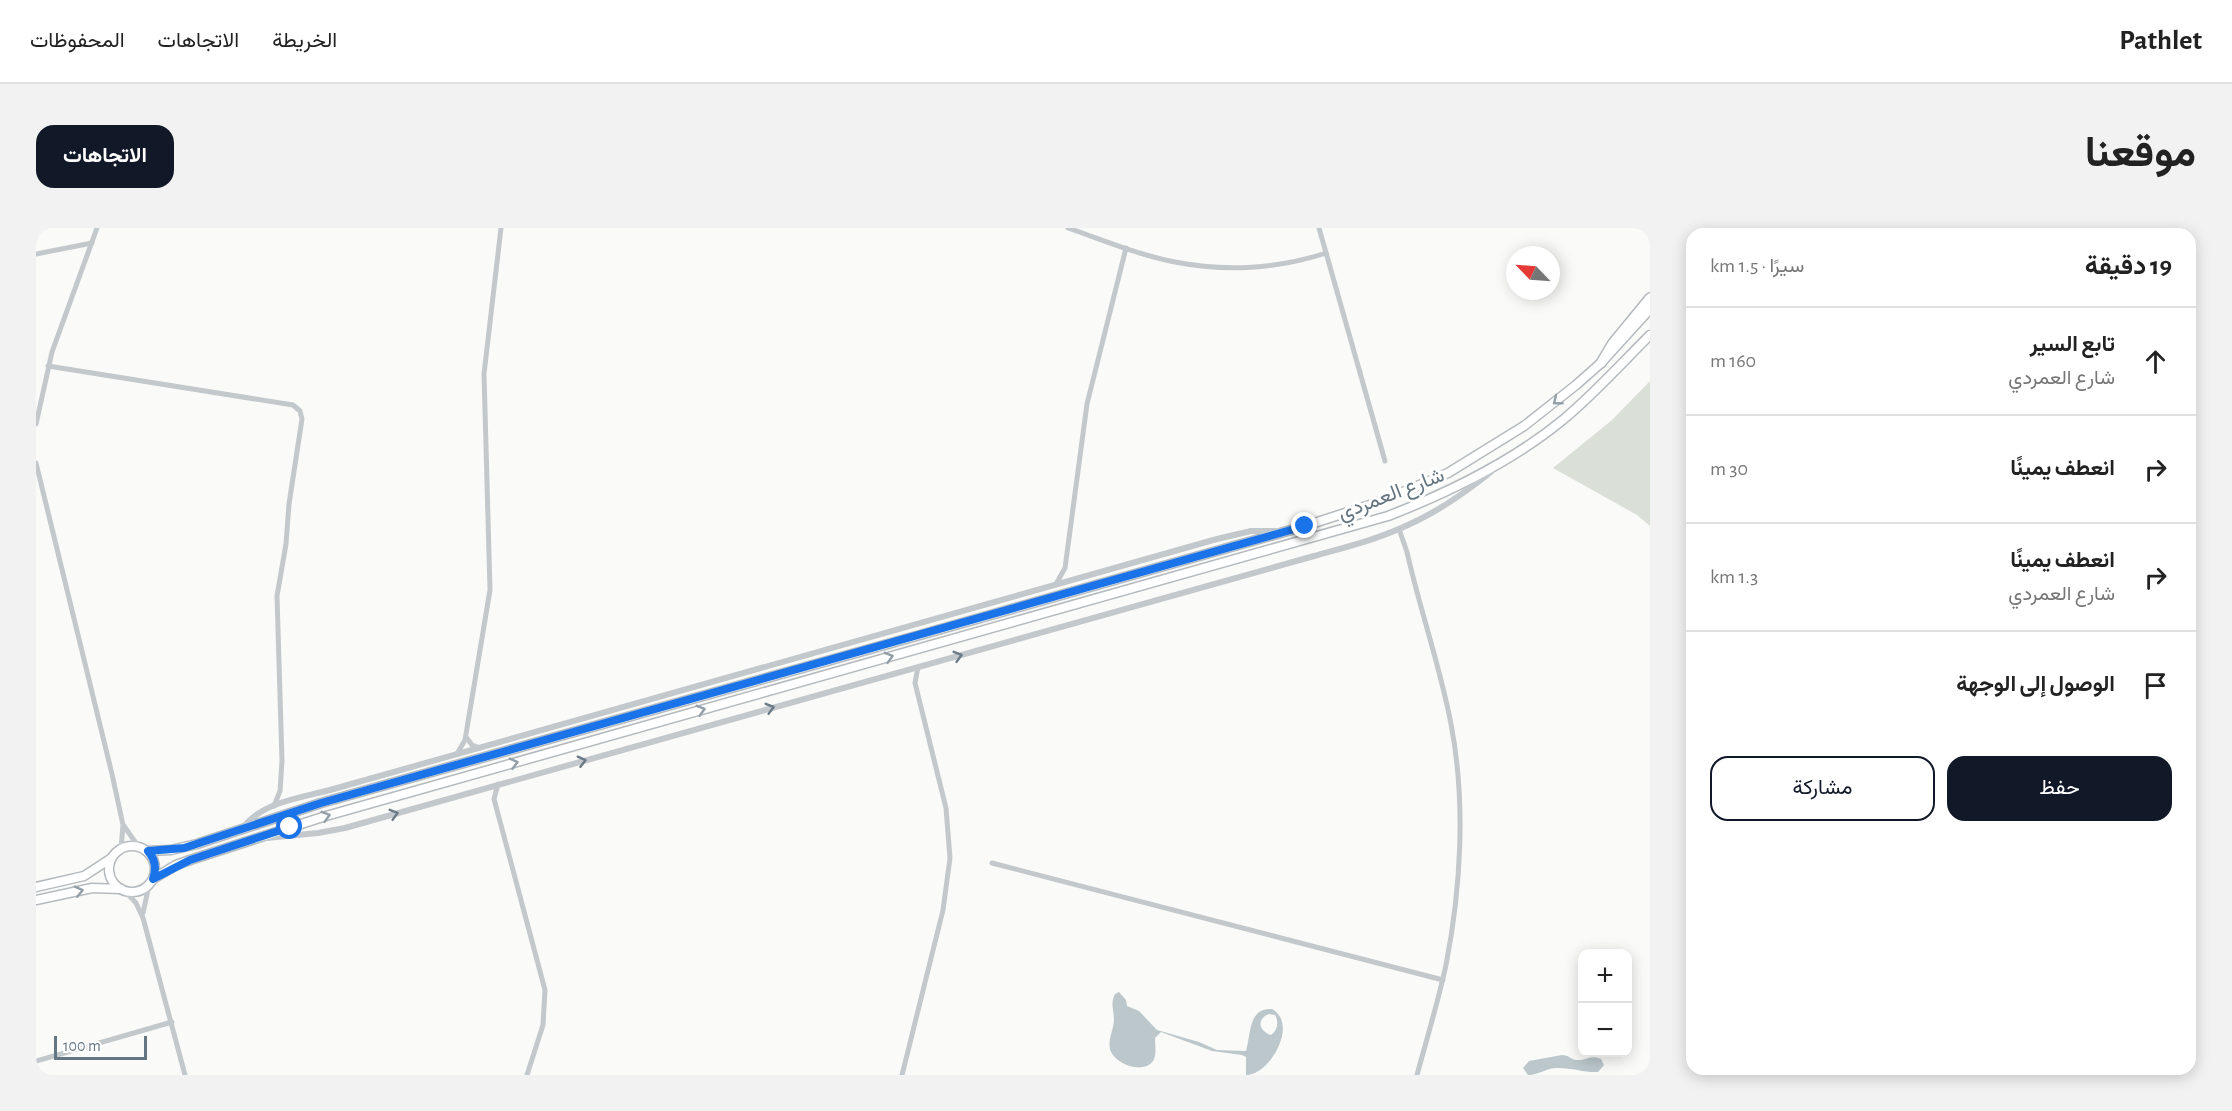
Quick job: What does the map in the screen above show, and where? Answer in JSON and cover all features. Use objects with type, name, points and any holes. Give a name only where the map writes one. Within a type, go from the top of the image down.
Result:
[{"type":"highway","points":[[1601,363],[1613,343],[1650,298]]},
{"type":"main road","name":"شارع العمردي","points":[[148,851],[184,848],[321,803],[1284,531],[1379,502],[1458,468],[1524,426],[1601,363],[1650,309]]},
{"type":"main road","name":"شارع العمردي","points":[[151,882],[176,865],[326,816],[1372,521],[1442,493],[1507,458],[1564,419],[1650,335]]},
{"type":"main road","points":[[36,887],[84,876],[102,866],[121,849],[129,846],[138,846],[148,851],[155,866],[151,882],[137,891],[98,887],[36,900]]},
{"type":"main road","points":[[113,856],[110,875],[115,884],[123,890]]},
{"type":"street","points":[[36,424],[48,366],[97,228]]},
{"type":"street","points":[[457,754],[466,737],[490,590],[484,374],[501,228]]},
{"type":"street","points":[[1068,228],[1174,262],[1233,267],[1296,263],[1326,253]]},
{"type":"street","points":[[1319,228],[1385,461]]},
{"type":"street","points":[[36,254],[92,243]]},
{"type":"street","points":[[1056,584],[1065,568],[1088,396],[1126,248]]},
{"type":"street","points":[[48,366],[293,405],[300,411],[302,419],[277,596],[282,761],[280,791],[274,806]]},
{"type":"street","points":[[255,838],[307,835],[336,830],[1314,556],[1399,529],[1447,503],[1478,482],[1507,458]]},
{"type":"street","points":[[36,463],[123,825],[121,849]]},
{"type":"street","points":[[1399,529],[1446,702],[1455,753],[1458,798],[1458,861],[1452,927],[1443,980],[1417,1075]]},
{"type":"street","points":[[241,830],[257,813],[290,801],[1243,532],[1284,531]]},
{"type":"street","points":[[1065,568],[1069,575],[1076,579]]},
{"type":"street","points":[[915,683],[918,667]]},
{"type":"street","points":[[902,671],[915,683],[946,808],[950,858],[943,910],[902,1075]]},
{"type":"street","points":[[466,737],[472,745],[480,748]]},
{"type":"street","points":[[498,784],[495,799],[544,990],[543,1026],[527,1075]]},
{"type":"street","points":[[482,789],[495,799]]},
{"type":"street","points":[[280,791],[290,801]]},
{"type":"street","points":[[123,825],[138,846]]},
{"type":"street","points":[[992,863],[1443,980]]},
{"type":"street","points":[[143,918],[144,904],[151,882]]},
{"type":"street","points":[[123,890],[136,903],[143,918],[185,1075]]},
{"type":"street","points":[[36,1061],[172,1022]]},
{"type":"shaded area","points":[[1650,381],[1650,526],[1637,515],[1553,468],[1612,420]]},
{"type":"shaded area","points":[[1119,992],[1126,1000],[1127,1006],[1139,1011],[1157,1030],[1199,1042],[1217,1050],[1246,1051],[1252,1023],[1259,1012],[1264,1010],[1272,1009],[1280,1016],[1283,1026],[1282,1036],[1278,1048],[1264,1067],[1255,1073],[1246,1075],[1246,1057],[1212,1051],[1161,1032],[1155,1038],[1153,1061],[1143,1067],[1129,1066],[1117,1059],[1110,1049],[1115,994]],"holes":[[[1275,1015],[1277,1026],[1271,1035],[1264,1031],[1261,1022],[1265,1016]]]},
{"type":"shaded area","points":[[1562,1055],[1576,1060],[1597,1058],[1601,1059],[1604,1065],[1598,1072],[1555,1068],[1528,1075],[1523,1068],[1529,1061]]},
{"type":"route","points":[[290,827],[176,865],[153,879],[155,866],[148,851],[184,848],[321,803],[1305,526]]}]
